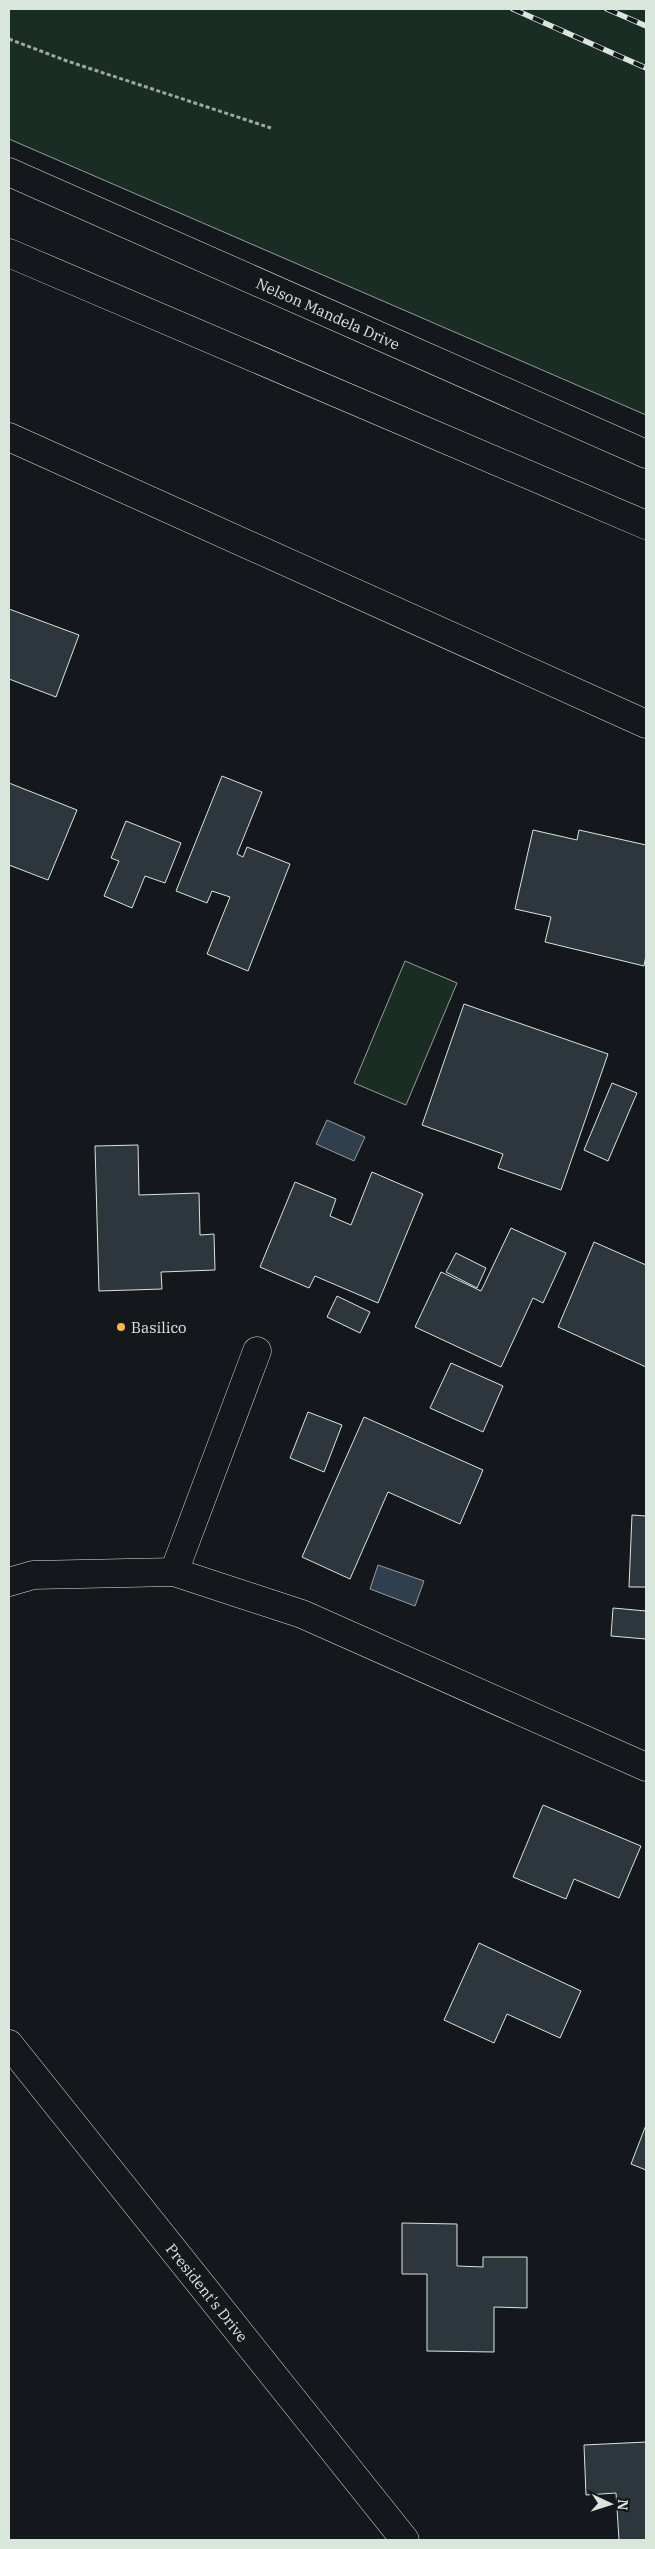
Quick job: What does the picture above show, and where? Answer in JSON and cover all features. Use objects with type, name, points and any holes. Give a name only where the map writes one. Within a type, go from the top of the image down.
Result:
[{"type":"street","name":"Nelson Mandela Drive","points":[[9,172],[646,454]]},
{"type":"street","points":[[9,253],[646,525]]},
{"type":"street","points":[[9,437],[646,724]]},
{"type":"street","points":[[174,1572],[257,1351]]},
{"type":"street","points":[[9,1582],[33,1575],[174,1572],[302,1614],[646,1767]]},
{"type":"street","name":"President's Drive","points":[[9,2044],[404,2540]]},
{"type":"path","points":[[9,39],[66,61],[271,128]]},
{"type":"green space","points":[[9,9],[646,9],[646,415],[9,139]]},
{"type":"green space","points":[[405,961],[457,983],[406,1105],[354,1083]]},
{"type":"water","points":[[327,1120],[365,1137],[354,1161],[316,1144]]},
{"type":"water","points":[[378,1565],[424,1581],[415,1606],[370,1589]]},
{"type":"building","points":[[9,609],[79,635],[56,697],[9,679]]},
{"type":"building","points":[[222,776],[262,792],[237,854],[243,857],[247,847],[290,864],[248,971],[207,954],[230,897],[212,891],[207,903],[176,891]]},
{"type":"building","points":[[9,783],[77,810],[48,880],[9,865]]},
{"type":"building","points":[[126,821],[181,843],[165,883],[145,876],[132,908],[104,896],[119,861],[111,858]]},
{"type":"building","points":[[533,830],[577,840],[579,830],[646,845],[646,955],[644,966],[545,942],[551,917],[515,909]]},
{"type":"building","points":[[464,1004],[608,1054],[561,1190],[498,1168],[503,1154],[422,1125]]},
{"type":"building","points":[[612,1083],[637,1093],[608,1161],[584,1150]]},
{"type":"building","points":[[138,1145],[139,1195],[199,1193],[200,1235],[214,1234],[215,1270],[161,1272],[162,1289],[99,1291],[95,1146]]},
{"type":"building","points":[[372,1172],[423,1194],[378,1303],[315,1276],[309,1288],[260,1267],[295,1182],[336,1199],[330,1216],[351,1225]]},
{"type":"building","points":[[511,1228],[566,1253],[543,1303],[533,1298],[501,1367],[415,1327],[441,1272],[481,1291]]},
{"type":"building","points":[[594,1242],[646,1265],[646,1367],[558,1327]]},
{"type":"building","points":[[456,1253],[486,1268],[477,1288],[446,1272]]},
{"type":"building","points":[[337,1296],[370,1312],[360,1333],[327,1317]]},
{"type":"building","points":[[451,1363],[503,1386],[483,1432],[430,1408]]},
{"type":"building","points":[[308,1412],[342,1425],[324,1472],[290,1458]]},
{"type":"building","points":[[364,1417],[483,1470],[460,1524],[388,1492],[350,1579],[302,1557]]},
{"type":"building","points":[[632,1515],[646,1516],[646,1587],[629,1587]]},
{"type":"building","points":[[613,1608],[646,1611],[646,1639],[611,1636]]},
{"type":"building","points":[[543,1805],[641,1846],[619,1898],[574,1879],[566,1899],[513,1877]]},
{"type":"building","points":[[479,1943],[581,1991],[560,2038],[507,2014],[494,2043],[444,2020]]},
{"type":"building","points":[[646,2125],[646,2170],[631,2164]]},
{"type":"building","points":[[402,2223],[457,2224],[457,2266],[483,2267],[483,2257],[527,2257],[527,2308],[494,2307],[494,2352],[427,2351],[427,2274],[402,2274]]},
{"type":"building","points":[[646,2442],[646,2540],[619,2540],[616,2493],[586,2495],[584,2445]]},
{"type":"railway","points":[[513,9],[646,68]]},
{"type":"railway","points":[[607,9],[646,26]]},
{"type":"place","name":"Basilico","points":[[121,1327]]}]
